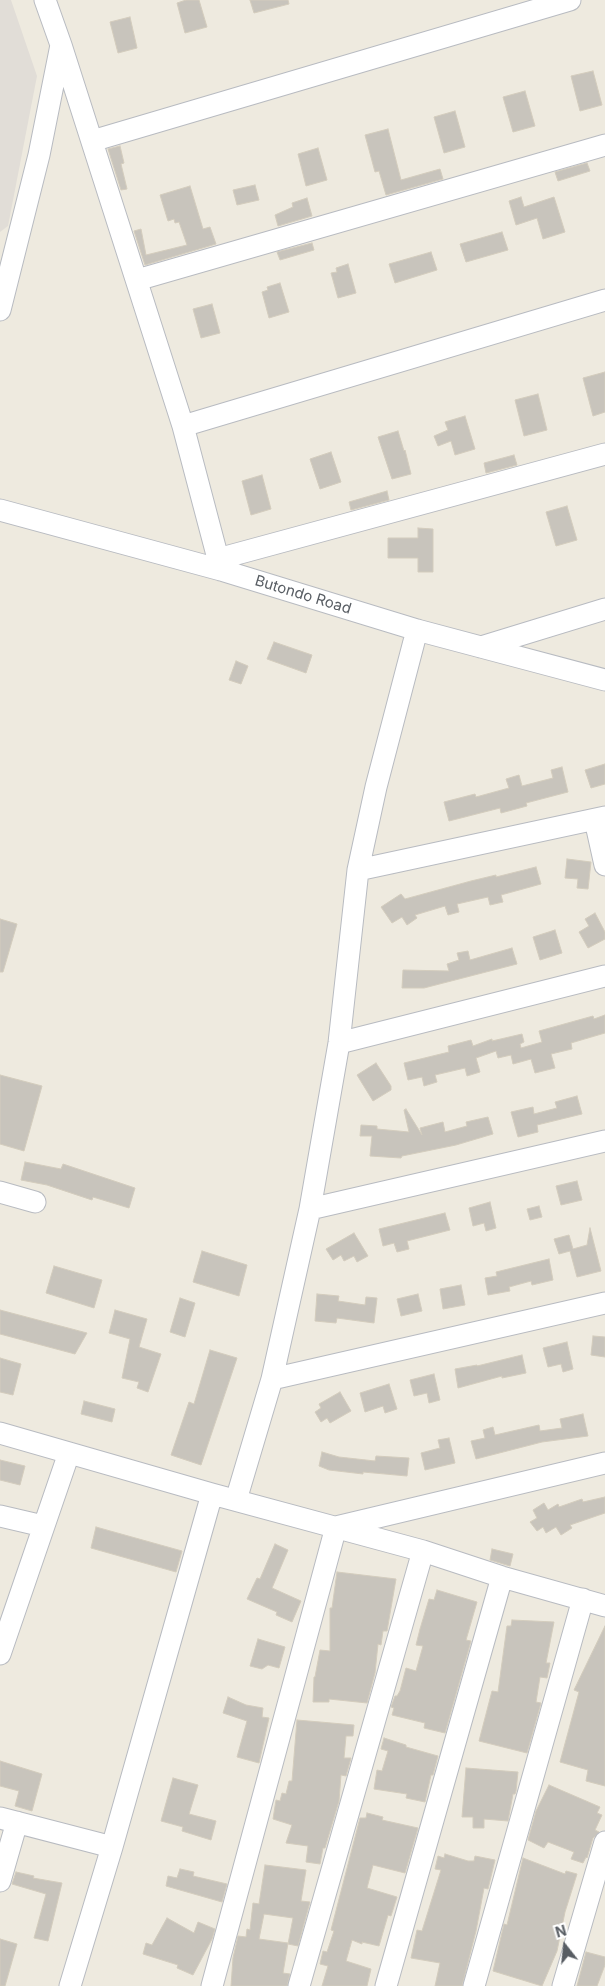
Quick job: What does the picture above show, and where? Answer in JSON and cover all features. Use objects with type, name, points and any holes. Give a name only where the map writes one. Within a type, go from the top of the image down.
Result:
[{"type":"street","points":[[45,0],[183,426],[220,564],[605,454]]},
{"type":"street","points":[[92,142],[570,0]]},
{"type":"street","points":[[0,310],[39,154],[61,45]]},
{"type":"street","points":[[137,280],[605,145]]},
{"type":"street","points":[[183,426],[605,300]]},
{"type":"street","name":"Butondo Road","points":[[0,510],[220,564],[417,630],[605,680]]},
{"type":"street","points":[[480,647],[605,609]]},
{"type":"street","points":[[236,1500],[272,1379],[310,1209],[339,1043],[358,870],[376,787],[417,630]]},
{"type":"street","points":[[358,870],[600,818],[605,865]]},
{"type":"street","points":[[339,1043],[605,976]]},
{"type":"street","points":[[310,1209],[605,1141]]},
{"type":"street","points":[[0,1192],[36,1202]]},
{"type":"street","points":[[272,1379],[605,1303]]},
{"type":"street","points":[[0,1433],[212,1494],[423,1551],[502,1577],[605,1606]]},
{"type":"street","points":[[0,1654],[69,1453]]},
{"type":"street","points":[[336,1527],[605,1463]]},
{"type":"street","points":[[70,1986],[112,1847],[212,1494]]},
{"type":"street","points":[[0,1516],[43,1526]]},
{"type":"street","points":[[212,1986],[336,1527]]},
{"type":"street","points":[[299,1986],[423,1551]]},
{"type":"street","points":[[386,1986],[502,1577]]},
{"type":"street","points":[[474,1986],[583,1599]]},
{"type":"street","points":[[0,1881],[8,1820],[112,1847]]},
{"type":"street","points":[[563,1986],[605,1842]]},
{"type":"shaded area","points":[[0,0],[11,0],[37,76],[8,226],[0,232]]},
{"type":"building","points":[[186,0],[199,0],[207,27],[185,33],[177,3]]},
{"type":"building","points":[[250,0],[288,0],[289,4],[254,13]]},
{"type":"building","points":[[130,17],[137,48],[118,53],[110,22]]},
{"type":"building","points":[[593,71],[602,105],[580,111],[571,76]]},
{"type":"building","points":[[525,91],[535,126],[513,132],[503,97]]},
{"type":"building","points":[[455,111],[465,147],[444,153],[434,117]]},
{"type":"building","points":[[388,129],[401,180],[440,169],[443,179],[386,195],[379,171],[375,172],[365,135]]},
{"type":"building","points":[[120,146],[124,163],[121,164],[127,189],[121,190],[108,149]]},
{"type":"building","points":[[318,148],[327,180],[306,186],[298,154]]},
{"type":"building","points":[[587,163],[590,171],[558,181],[555,172]]},
{"type":"building","points":[[255,185],[259,200],[237,205],[233,190]]},
{"type":"building","points":[[190,186],[203,229],[210,227],[216,244],[145,265],[134,231],[141,229],[146,255],[187,245],[179,222],[175,223],[174,219],[168,221],[160,195]]},
{"type":"building","points":[[521,197],[524,207],[554,197],[565,232],[543,239],[537,218],[516,225],[509,201]]},
{"type":"building","points":[[307,198],[312,216],[278,226],[275,215],[293,207],[292,203]]},
{"type":"building","points":[[502,232],[508,250],[466,262],[460,244]]},
{"type":"building","points":[[312,243],[314,250],[280,260],[277,252]]},
{"type":"building","points":[[431,252],[437,270],[395,283],[389,264]]},
{"type":"building","points":[[348,264],[356,293],[338,298],[331,273],[337,272],[336,268]]},
{"type":"building","points":[[280,283],[289,312],[269,318],[262,292],[268,290],[267,287]]},
{"type":"building","points":[[212,304],[220,333],[201,338],[193,309]]},
{"type":"building","points":[[605,372],[605,412],[593,416],[583,378]]},
{"type":"building","points":[[538,394],[547,430],[524,436],[515,400]]},
{"type":"building","points":[[465,416],[475,449],[455,455],[451,441],[438,446],[434,436],[448,430],[445,422]]},
{"type":"building","points":[[398,431],[411,474],[392,479],[378,437]]},
{"type":"building","points":[[331,452],[341,482],[320,489],[310,459]]},
{"type":"building","points":[[514,455],[517,465],[486,473],[484,463]]},
{"type":"building","points":[[262,475],[271,509],[251,515],[242,481]]},
{"type":"building","points":[[387,491],[389,500],[351,510],[349,502]]},
{"type":"building","points":[[567,506],[577,540],[556,546],[546,512]]},
{"type":"building","points":[[418,528],[433,529],[433,572],[418,572],[418,558],[388,558],[388,538],[418,538]]},
{"type":"building","points":[[274,642],[312,655],[306,673],[267,659]]},
{"type":"building","points":[[236,661],[248,666],[241,684],[229,680]]},
{"type":"building","points":[[605,764],[605,784],[591,788],[585,770]]},
{"type":"building","points":[[562,767],[568,792],[526,803],[527,806],[501,813],[500,808],[449,821],[444,802],[475,794],[476,797],[509,788],[506,779],[519,775],[522,786],[553,778],[551,770]]},
{"type":"building","points":[[567,859],[591,862],[588,889],[577,888],[578,879],[565,878]]},
{"type":"building","points":[[536,867],[541,884],[501,895],[503,902],[490,905],[488,897],[457,904],[459,912],[448,915],[445,906],[415,915],[417,918],[407,925],[402,917],[392,923],[381,907],[401,894],[405,899],[471,881]]},
{"type":"building","points":[[595,913],[605,932],[605,939],[588,948],[579,932],[589,926],[585,919]]},
{"type":"building","points":[[0,919],[17,924],[3,972],[0,972]]},
{"type":"building","points":[[555,930],[562,953],[540,960],[533,937]]},
{"type":"building","points":[[512,948],[517,964],[424,988],[402,988],[403,970],[449,971],[447,964],[459,960],[457,953],[468,951],[470,960]]},
{"type":"building","points":[[605,1015],[605,1033],[571,1043],[572,1049],[551,1054],[555,1068],[535,1073],[531,1059],[513,1064],[511,1055],[498,1058],[496,1051],[476,1058],[480,1072],[467,1076],[465,1068],[435,1075],[437,1082],[424,1086],[422,1077],[408,1080],[404,1063],[449,1052],[448,1046],[471,1040],[473,1046],[492,1039],[492,1041],[522,1034],[524,1042],[520,1044],[521,1048],[542,1042],[539,1031],[593,1016],[594,1019]]},
{"type":"building","points":[[376,1063],[391,1086],[391,1090],[373,1101],[357,1075]]},
{"type":"building","points":[[0,1075],[42,1086],[24,1151],[0,1144]]},
{"type":"building","points":[[577,1096],[582,1114],[537,1125],[538,1132],[518,1137],[511,1112],[533,1107],[534,1114],[557,1108],[555,1102]]},
{"type":"building","points":[[406,1109],[422,1135],[420,1128],[443,1122],[445,1132],[467,1126],[466,1122],[488,1117],[493,1134],[456,1145],[402,1156],[401,1158],[370,1156],[372,1136],[360,1136],[361,1125],[377,1126],[377,1129],[409,1132],[404,1110]]},
{"type":"building","points":[[25,1162],[61,1169],[63,1164],[135,1188],[129,1208],[93,1197],[92,1200],[47,1185],[21,1180]]},
{"type":"building","points":[[577,1181],[582,1200],[561,1205],[556,1186]]},
{"type":"building","points":[[490,1202],[496,1228],[486,1231],[484,1223],[473,1226],[469,1208]]},
{"type":"building","points":[[539,1206],[542,1217],[530,1220],[527,1209]]},
{"type":"building","points":[[445,1213],[450,1230],[407,1241],[409,1249],[397,1252],[394,1243],[383,1246],[379,1229]]},
{"type":"building","points":[[590,1228],[601,1271],[577,1277],[570,1251],[559,1254],[554,1239],[569,1235],[573,1249],[587,1245]]},
{"type":"building","points":[[354,1233],[368,1256],[357,1262],[354,1256],[344,1261],[341,1255],[333,1260],[326,1249]]},
{"type":"building","points":[[202,1251],[247,1265],[239,1296],[193,1282]]},
{"type":"building","points":[[549,1259],[553,1280],[532,1285],[531,1281],[509,1287],[510,1291],[488,1295],[485,1278],[497,1276],[496,1272]]},
{"type":"building","points":[[54,1266],[102,1280],[94,1308],[46,1293]]},
{"type":"building","points":[[461,1285],[465,1305],[443,1309],[440,1289]]},
{"type":"building","points":[[317,1294],[339,1296],[338,1301],[365,1305],[366,1297],[377,1298],[374,1323],[337,1318],[336,1323],[315,1321]]},
{"type":"building","points":[[418,1294],[422,1311],[401,1316],[397,1299]]},
{"type":"building","points":[[180,1298],[195,1303],[185,1337],[170,1332]]},
{"type":"building","points":[[0,1310],[87,1333],[75,1354],[0,1334]]},
{"type":"building","points":[[115,1310],[147,1319],[139,1347],[161,1354],[148,1392],[137,1388],[139,1382],[122,1378],[130,1339],[109,1333]]},
{"type":"building","points":[[593,1336],[605,1337],[605,1357],[591,1355]]},
{"type":"building","points":[[567,1342],[573,1369],[563,1372],[561,1364],[548,1367],[543,1348]]},
{"type":"building","points":[[210,1350],[237,1358],[201,1465],[171,1455],[189,1402],[194,1404]]},
{"type":"building","points":[[522,1355],[526,1373],[502,1378],[502,1376],[458,1388],[455,1369],[477,1366]]},
{"type":"building","points":[[0,1358],[21,1364],[13,1395],[0,1392]]},
{"type":"building","points":[[434,1374],[440,1400],[429,1403],[427,1393],[414,1396],[410,1380]]},
{"type":"building","points":[[389,1384],[397,1409],[385,1413],[383,1406],[365,1412],[360,1393]]},
{"type":"building","points":[[340,1392],[351,1411],[330,1423],[327,1418],[321,1422],[315,1412],[321,1408],[319,1404]]},
{"type":"building","points":[[84,1401],[115,1409],[112,1422],[81,1414]]},
{"type":"building","points":[[583,1414],[588,1436],[542,1442],[476,1459],[471,1441],[485,1438],[483,1430],[493,1427],[495,1435],[539,1425],[540,1431],[562,1428],[560,1419]]},
{"type":"building","points":[[449,1438],[455,1463],[425,1470],[421,1453],[440,1448],[438,1440]]},
{"type":"building","points":[[322,1452],[339,1457],[375,1461],[376,1456],[409,1458],[407,1476],[329,1470],[319,1466]]},
{"type":"building","points":[[0,1460],[25,1466],[20,1485],[0,1480]]},
{"type":"building","points":[[605,1497],[605,1513],[570,1525],[572,1528],[561,1535],[556,1527],[546,1533],[543,1527],[537,1531],[530,1522],[537,1518],[533,1510],[544,1503],[548,1510],[558,1504],[559,1507],[582,1499],[583,1502]]},
{"type":"building","points":[[96,1527],[182,1551],[176,1572],[91,1548]]},
{"type":"building","points":[[275,1544],[288,1550],[272,1588],[301,1601],[292,1622],[276,1615],[277,1612],[247,1599],[257,1578],[260,1579]]},
{"type":"building","points":[[492,1549],[513,1554],[510,1566],[490,1560]]},
{"type":"building","points":[[337,1572],[396,1579],[387,1631],[383,1631],[381,1645],[378,1644],[375,1673],[367,1703],[329,1699],[329,1702],[313,1702],[314,1677],[320,1650],[330,1651],[330,1608],[332,1608]]},
{"type":"building","points":[[437,1590],[477,1602],[466,1640],[471,1641],[445,1733],[424,1728],[425,1723],[392,1715],[394,1708],[391,1707],[395,1696],[400,1691],[406,1668],[416,1671],[423,1646],[416,1645],[420,1629],[429,1599],[434,1600]]},
{"type":"building","points":[[512,1620],[554,1622],[546,1663],[550,1663],[547,1678],[540,1677],[536,1702],[541,1703],[527,1753],[479,1741],[492,1691],[498,1692],[507,1626],[511,1626]]},
{"type":"building","points":[[605,1626],[605,1786],[586,1781],[588,1770],[560,1762],[579,1692],[574,1690]]},
{"type":"building","points":[[258,1639],[285,1647],[279,1668],[268,1665],[262,1669],[250,1666]]},
{"type":"building","points":[[228,1697],[246,1705],[263,1708],[262,1717],[269,1718],[259,1763],[237,1757],[247,1721],[223,1713]]},
{"type":"building","points":[[297,1720],[354,1725],[353,1736],[346,1736],[344,1758],[351,1758],[346,1776],[341,1775],[339,1801],[325,1848],[323,1848],[320,1864],[306,1862],[308,1846],[286,1843],[292,1825],[273,1819],[276,1800],[280,1801],[282,1793],[286,1794],[289,1781],[292,1781]]},
{"type":"building","points":[[384,1738],[406,1745],[406,1747],[438,1756],[433,1775],[431,1775],[425,1802],[406,1798],[407,1794],[374,1789],[377,1770],[382,1771],[388,1751],[381,1749]]},
{"type":"building","points":[[0,1761],[42,1774],[32,1811],[15,1806],[19,1791],[0,1786]]},
{"type":"building","points":[[466,1768],[518,1772],[516,1791],[513,1794],[508,1821],[484,1819],[484,1828],[473,1828],[473,1817],[462,1817]]},
{"type":"building","points":[[173,1778],[198,1785],[189,1814],[216,1821],[211,1840],[182,1831],[183,1827],[161,1821]]},
{"type":"building","points":[[549,1785],[600,1807],[597,1813],[602,1815],[595,1830],[599,1832],[593,1838],[587,1858],[583,1863],[571,1859],[574,1852],[548,1842],[544,1848],[528,1840],[536,1811]]},
{"type":"building","points":[[367,1813],[383,1817],[382,1820],[418,1828],[405,1873],[373,1865],[367,1888],[397,1897],[391,1916],[388,1915],[379,1946],[362,1942],[362,1944],[352,1940],[346,1961],[371,1969],[367,1986],[322,1986],[328,1966],[320,1964],[323,1951],[327,1952],[334,1931],[331,1930],[360,1818],[366,1818]]},
{"type":"building","points":[[445,1854],[468,1861],[474,1861],[475,1856],[495,1860],[488,1889],[484,1888],[476,1931],[462,1986],[435,1986],[440,1963],[411,1958],[417,1930],[422,1931],[441,1870],[435,1869],[438,1856],[444,1858]]},
{"type":"building","points":[[523,1858],[565,1874],[566,1871],[577,1874],[565,1912],[557,1951],[542,1986],[493,1971],[504,1924],[507,1925]]},
{"type":"building","points":[[265,1865],[306,1870],[301,1901],[310,1902],[298,1946],[288,1944],[293,1918],[264,1914],[259,1939],[288,1943],[283,1973],[290,1974],[287,1986],[231,1986],[233,1958],[238,1936],[246,1937],[247,1929],[250,1930],[253,1903],[259,1904]]},
{"type":"building","points":[[180,1869],[194,1872],[193,1876],[227,1884],[222,1902],[166,1886],[168,1876],[177,1878]]},
{"type":"building","points":[[16,1872],[34,1876],[33,1878],[62,1883],[48,1941],[34,1938],[46,1894],[12,1884]]},
{"type":"building","points":[[167,1918],[194,1933],[198,1922],[215,1929],[212,1939],[193,1975],[177,1968],[178,1965],[143,1954],[146,1943],[152,1945]]},
{"type":"building","points":[[0,1939],[17,1944],[5,1986],[0,1986]]},
{"type":"building","points":[[586,1952],[605,1957],[605,1965],[597,1986],[577,1986]]}]
